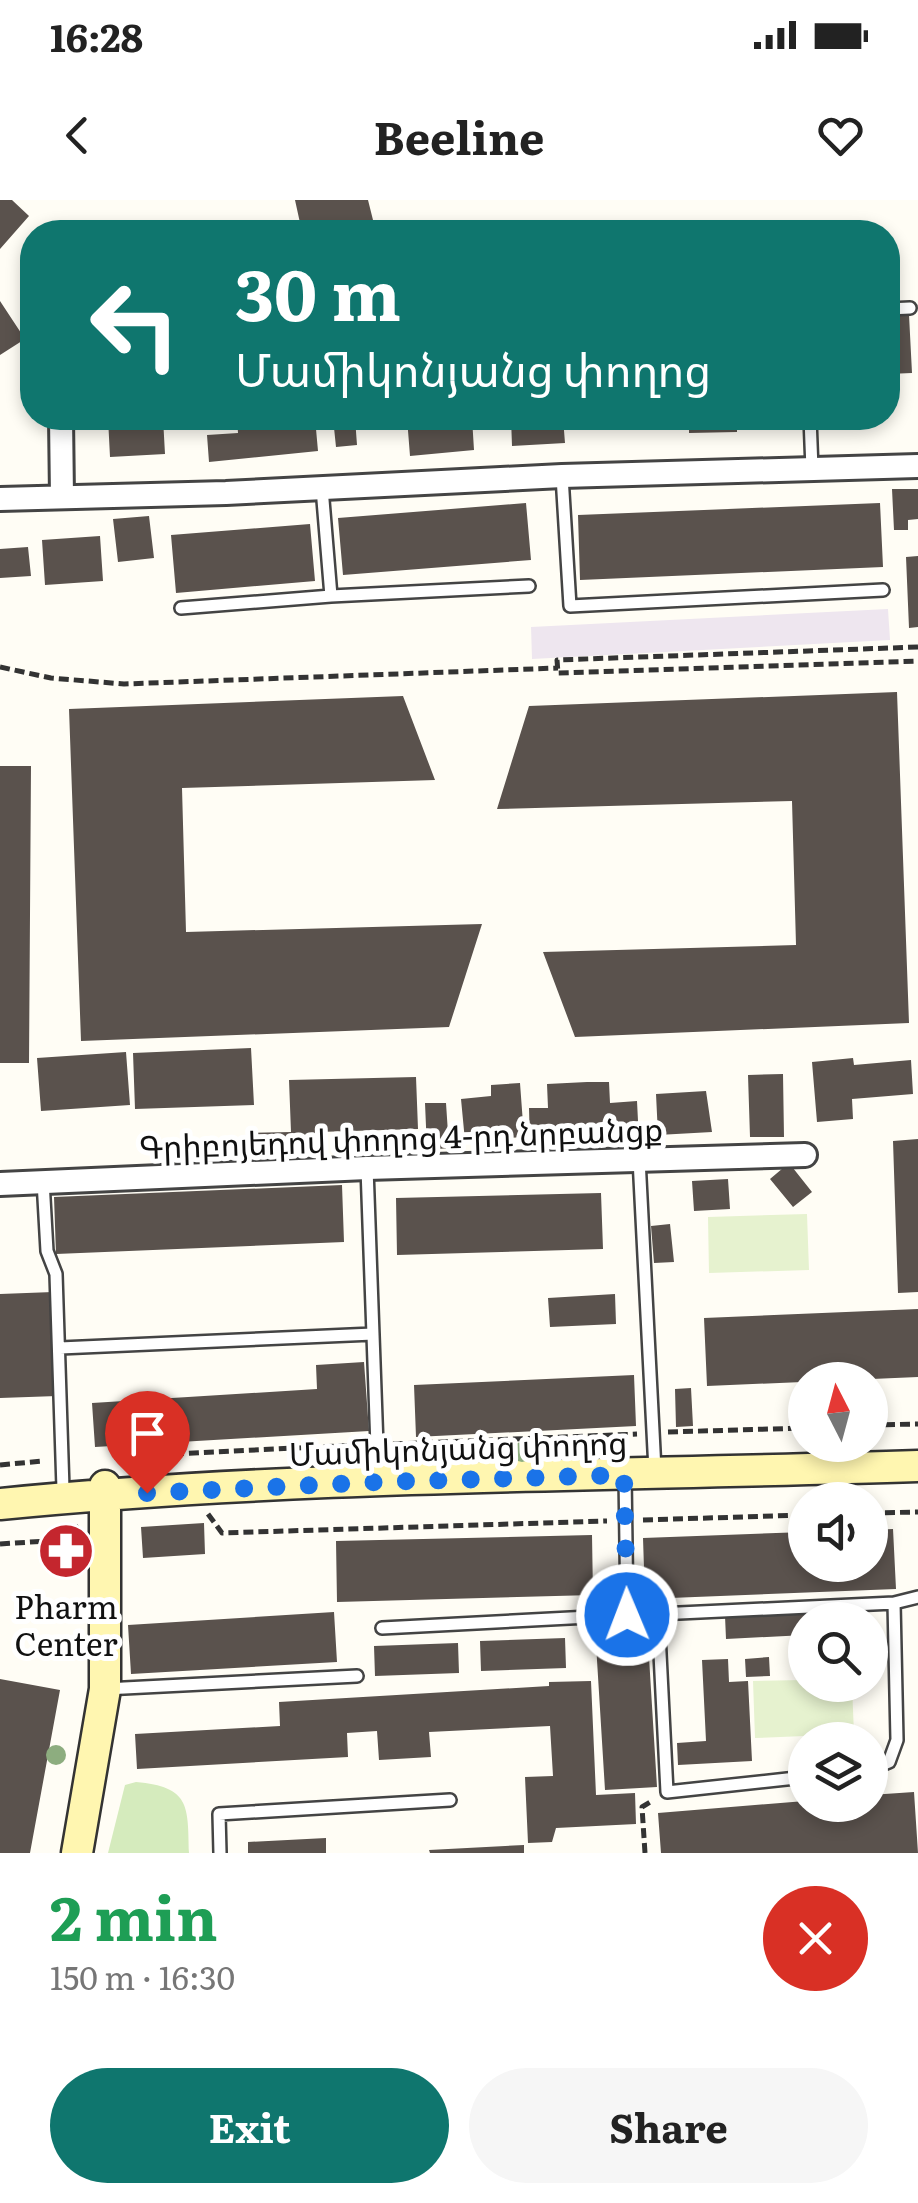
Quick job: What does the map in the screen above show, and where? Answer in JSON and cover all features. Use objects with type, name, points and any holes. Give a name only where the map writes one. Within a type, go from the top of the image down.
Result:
[{"type":"street","points":[[61,430],[62,497]]},
{"type":"street","points":[[0,498],[918,466]]},
{"type":"street","name":"Գրիբոյեդով փողոց 4-րդ նրբանցք","points":[[0,1184],[805,1154]]},
{"type":"street","name":"Մամիկոնյանց փողոց","points":[[0,1495],[62,1475],[107,1490],[624,1475],[918,1455]]},
{"type":"street","name":"Մամիկոնյանց փողոց","points":[[0,1504],[378,1459],[655,1470],[918,1466]]},
{"type":"street","points":[[77,1853],[105,1690],[107,1490]]},
{"type":"lane","points":[[900,308],[910,308]]},
{"type":"lane","points":[[810,430],[812,469]]},
{"type":"lane","points":[[562,476],[570,606],[883,590]]},
{"type":"lane","points":[[322,488],[331,596]]},
{"type":"lane","points":[[182,608],[529,586]]},
{"type":"lane","points":[[639,1160],[655,1470]]},
{"type":"lane","points":[[367,1168],[378,1459]]},
{"type":"lane","points":[[43,1181],[47,1251],[56,1274],[62,1475]]},
{"type":"lane","points":[[60,1348],[374,1334]]},
{"type":"lane","points":[[624,1475],[627,1615]]},
{"type":"lane","points":[[382,1628],[894,1603],[918,1597]]},
{"type":"lane","points":[[888,1762],[897,1740],[894,1603]]},
{"type":"lane","points":[[658,1614],[668,1792],[788,1779]]},
{"type":"lane","points":[[105,1690],[356,1676]]},
{"type":"lane","points":[[220,1853],[219,1814],[450,1800]]},
{"type":"path","points":[[918,647],[558,660],[558,674],[918,661]]},
{"type":"path","points":[[876,648],[877,662]]},
{"type":"path","points":[[889,648],[890,662]]},
{"type":"path","points":[[800,651],[800,665]]},
{"type":"path","points":[[814,651],[814,664]]},
{"type":"path","points":[[747,653],[747,667]]},
{"type":"path","points":[[686,656],[686,669]]},
{"type":"path","points":[[631,657],[631,671]]},
{"type":"path","points":[[574,659],[574,673]]},
{"type":"path","points":[[0,667],[51,678],[124,684],[558,668]]},
{"type":"path","points":[[888,1425],[918,1424]]},
{"type":"path","points":[[0,1544],[62,1540],[85,1522],[107,1490],[654,1433],[788,1429]]},
{"type":"path","points":[[0,1465],[62,1475]]},
{"type":"path","points":[[888,1513],[918,1512]]},
{"type":"path","points":[[194,1515],[208,1514],[222,1533],[788,1515]]},
{"type":"path","points":[[645,1853],[642,1807],[668,1792]]},
{"type":"shaded area","points":[[888,609],[890,640],[532,659],[531,627]]},
{"type":"green space","points":[[807,1214],[809,1270],[709,1273],[708,1217]]},
{"type":"green space","points":[[788,1680],[788,1702],[853,1702],[854,1722],[788,1722],[788,1737],[755,1738],[753,1681]]},
{"type":"green space","points":[[136,1782],[167,1788],[182,1801],[188,1822],[189,1853],[108,1853],[125,1785]]},
{"type":"building","points":[[0,200],[12,200],[29,216],[20,220],[20,226],[0,249]]},
{"type":"building","points":[[295,200],[368,200],[373,220],[299,220]]},
{"type":"building","points":[[0,301],[20,331],[20,342],[0,355]]},
{"type":"building","points":[[900,315],[909,315],[912,373],[900,374]]},
{"type":"building","points":[[109,430],[164,430],[165,454],[110,457]]},
{"type":"building","points":[[238,430],[316,430],[318,451],[209,462],[207,435]]},
{"type":"building","points":[[334,430],[356,430],[357,445],[336,447]]},
{"type":"building","points":[[408,430],[473,430],[474,450],[410,456]]},
{"type":"building","points":[[511,430],[564,430],[565,443],[512,446]]},
{"type":"building","points":[[689,430],[737,430],[737,432]]},
{"type":"building","points":[[892,489],[918,489],[918,519],[908,520],[908,530],[894,530]]},
{"type":"building","points":[[526,503],[531,560],[343,575],[338,518]]},
{"type":"building","points":[[880,503],[883,567],[580,580],[578,515]]},
{"type":"building","points":[[149,516],[154,558],[118,562],[113,519]]},
{"type":"building","points":[[310,524],[315,581],[176,593],[171,535]]},
{"type":"building","points":[[100,536],[103,581],[45,585],[42,540]]},
{"type":"building","points":[[28,547],[31,576],[0,578],[0,549]]},
{"type":"building","points":[[918,556],[918,627],[909,628],[906,557]]},
{"type":"building","points":[[897,692],[909,1023],[575,1037],[543,952],[796,945],[792,801],[497,809],[529,706]]},
{"type":"building","points":[[403,696],[435,780],[182,788],[186,932],[482,924],[449,1027],[81,1041],[69,709]]},
{"type":"building","points":[[0,766],[31,766],[29,1063],[0,1063]]},
{"type":"building","points":[[251,1048],[254,1105],[135,1109],[133,1053]]},
{"type":"building","points":[[126,1052],[130,1105],[41,1111],[37,1058]]},
{"type":"building","points":[[853,1058],[854,1065],[911,1060],[913,1094],[852,1099],[853,1119],[817,1122],[812,1062]]},
{"type":"building","points":[[783,1074],[784,1137],[750,1137],[748,1075]]},
{"type":"building","points":[[416,1077],[418,1129],[318,1132],[318,1149],[247,1151],[246,1133],[291,1132],[289,1080]]},
{"type":"building","points":[[609,1082],[610,1103],[637,1101],[639,1141],[530,1146],[529,1108],[548,1108],[547,1084]]},
{"type":"building","points":[[520,1083],[524,1137],[465,1141],[461,1099],[491,1096],[491,1085]]},
{"type":"building","points":[[706,1091],[712,1132],[658,1135],[656,1094]]},
{"type":"building","points":[[425,1103],[446,1103],[449,1148],[427,1150]]},
{"type":"building","points":[[918,1139],[918,1292],[898,1293],[893,1141]]},
{"type":"building","points":[[789,1163],[812,1192],[793,1207],[770,1179]]},
{"type":"building","points":[[728,1179],[730,1209],[694,1211],[692,1181]]},
{"type":"building","points":[[342,1185],[344,1242],[56,1254],[54,1197]]},
{"type":"building","points":[[601,1193],[603,1249],[397,1255],[396,1198]]},
{"type":"building","points":[[670,1224],[674,1262],[654,1263],[651,1226]]},
{"type":"building","points":[[53,1292],[57,1396],[0,1398],[0,1294]]},
{"type":"building","points":[[615,1294],[616,1324],[550,1327],[548,1298]]},
{"type":"building","points":[[918,1309],[918,1377],[888,1378],[888,1362],[788,1362],[788,1383],[707,1386],[704,1318]]},
{"type":"building","points":[[364,1362],[369,1431],[95,1447],[92,1403],[317,1389],[316,1365]]},
{"type":"building","points":[[634,1375],[636,1426],[416,1437],[414,1385]]},
{"type":"building","points":[[691,1388],[693,1426],[676,1427],[675,1389]]},
{"type":"building","points":[[204,1523],[205,1554],[143,1558],[141,1527]]},
{"type":"building","points":[[888,1529],[893,1529],[896,1589],[645,1599],[643,1538],[788,1533],[788,1582],[888,1582]]},
{"type":"building","points":[[592,1535],[593,1595],[337,1602],[336,1541]]},
{"type":"building","points":[[334,1612],[337,1662],[131,1674],[128,1625]]},
{"type":"building","points":[[788,1614],[788,1636],[726,1639],[725,1616]]},
{"type":"building","points":[[565,1638],[566,1668],[481,1671],[480,1641]]},
{"type":"building","points":[[648,1641],[657,1787],[605,1790],[596,1644]]},
{"type":"building","points":[[458,1643],[459,1673],[375,1676],[374,1646]]},
{"type":"building","points":[[769,1657],[770,1676],[746,1677],[745,1659]]},
{"type":"building","points":[[728,1659],[729,1682],[748,1681],[752,1761],[678,1765],[677,1743],[706,1741],[702,1660]]},
{"type":"building","points":[[0,1679],[60,1690],[30,1853],[0,1853]]},
{"type":"building","points":[[591,1681],[596,1795],[635,1793],[636,1824],[556,1828],[552,1842],[528,1843],[525,1777],[553,1776],[550,1726],[429,1732],[431,1757],[379,1760],[377,1731],[347,1733],[348,1757],[137,1769],[135,1734],[280,1726],[279,1702]]},
{"type":"building","points":[[914,1792],[918,1853],[661,1853],[658,1813],[788,1802],[788,1822],[888,1822],[888,1794]]},
{"type":"building","points":[[326,1838],[326,1853],[248,1853],[248,1842]]},
{"type":"building","points":[[524,1845],[524,1853],[429,1850]]},
{"type":"place","name":"Pharm Center","points":[[66,1551]]},
{"type":"route","points":[[147,1493],[624,1475],[627,1615]]}]
